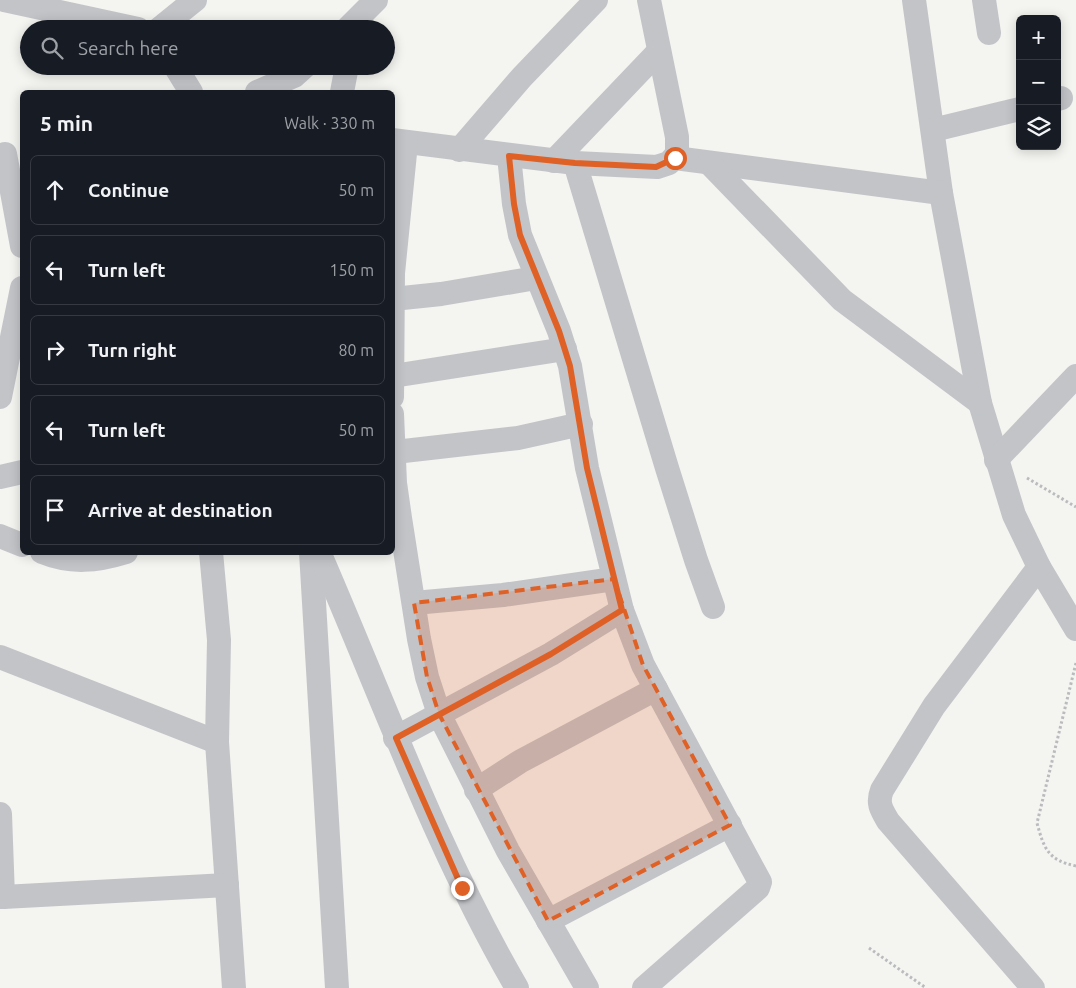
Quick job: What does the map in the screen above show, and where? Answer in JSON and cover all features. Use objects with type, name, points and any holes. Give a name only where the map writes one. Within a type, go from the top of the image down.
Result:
[{"type":"street","points":[[4,0],[96,20]]},
{"type":"street","points":[[170,20],[195,0]]},
{"type":"street","points":[[358,20],[376,0]]},
{"type":"street","points":[[459,150],[529,70],[596,0]]},
{"type":"street","points":[[649,0],[677,137],[677,154],[675,158]]},
{"type":"street","points":[[914,0],[941,194],[980,403],[1014,515],[1039,567],[1076,629]]},
{"type":"street","points":[[984,0],[990,33]]},
{"type":"street","points":[[564,162],[659,51]]},
{"type":"street","points":[[181,75],[190,90]]},
{"type":"street","points":[[342,90],[345,75]]},
{"type":"street","points":[[263,90],[297,78]]},
{"type":"street","points":[[933,130],[1016,110]]},
{"type":"street","points":[[395,229],[399,141],[564,162],[656,167],[675,158],[941,194]]},
{"type":"street","points":[[9,153],[20,232]]},
{"type":"street","points":[[509,156],[514,204],[520,235],[565,349],[581,424],[587,468],[622,610],[638,654],[760,885],[644,988]]},
{"type":"street","points":[[564,162],[713,607]]},
{"type":"street","points":[[709,163],[842,300],[980,403]]},
{"type":"street","points":[[395,299],[441,294],[536,278]]},
{"type":"street","points":[[9,385],[20,303]]},
{"type":"street","points":[[395,387],[565,349]]},
{"type":"street","points":[[996,460],[1076,376]]},
{"type":"street","points":[[581,424],[518,438],[395,452],[395,483],[427,677],[439,714],[476,790],[587,988]]},
{"type":"street","points":[[0,477],[20,472]]},
{"type":"street","points":[[0,536],[20,544]]},
{"type":"street","points":[[50,555],[63,560],[80,562],[112,555]]},
{"type":"street","points":[[211,555],[219,640],[217,742],[234,988]]},
{"type":"street","points":[[311,555],[337,988]]},
{"type":"street","points":[[320,555],[396,738],[462,888],[517,988]]},
{"type":"street","points":[[1033,988],[888,821],[880,808],[878,799],[934,706],[1039,567]]},
{"type":"street","points":[[414,603],[503,595],[614,579]]},
{"type":"street","points":[[396,738],[551,654],[622,610]]},
{"type":"street","points":[[0,657],[217,742]]},
{"type":"street","points":[[476,790],[521,761],[656,689]]},
{"type":"street","points":[[0,814],[2,897],[227,885]]},
{"type":"street","points":[[548,921],[730,825]]},
{"type":"path","points":[[996,460],[1076,507]]},
{"type":"path","points":[[1076,663],[1037,823],[1044,848],[1060,862],[1076,866]]},
{"type":"path","points":[[870,948],[926,988]]},
{"type":"highlighted area","points":[[614,579],[643,665],[730,825],[548,921],[439,714],[427,677],[414,603]]},
{"type":"route","points":[[462,888],[396,738],[551,654],[622,610],[587,468],[570,366],[559,331],[520,235],[510,180],[509,156],[575,163],[656,167],[669,163],[675,158]]}]
